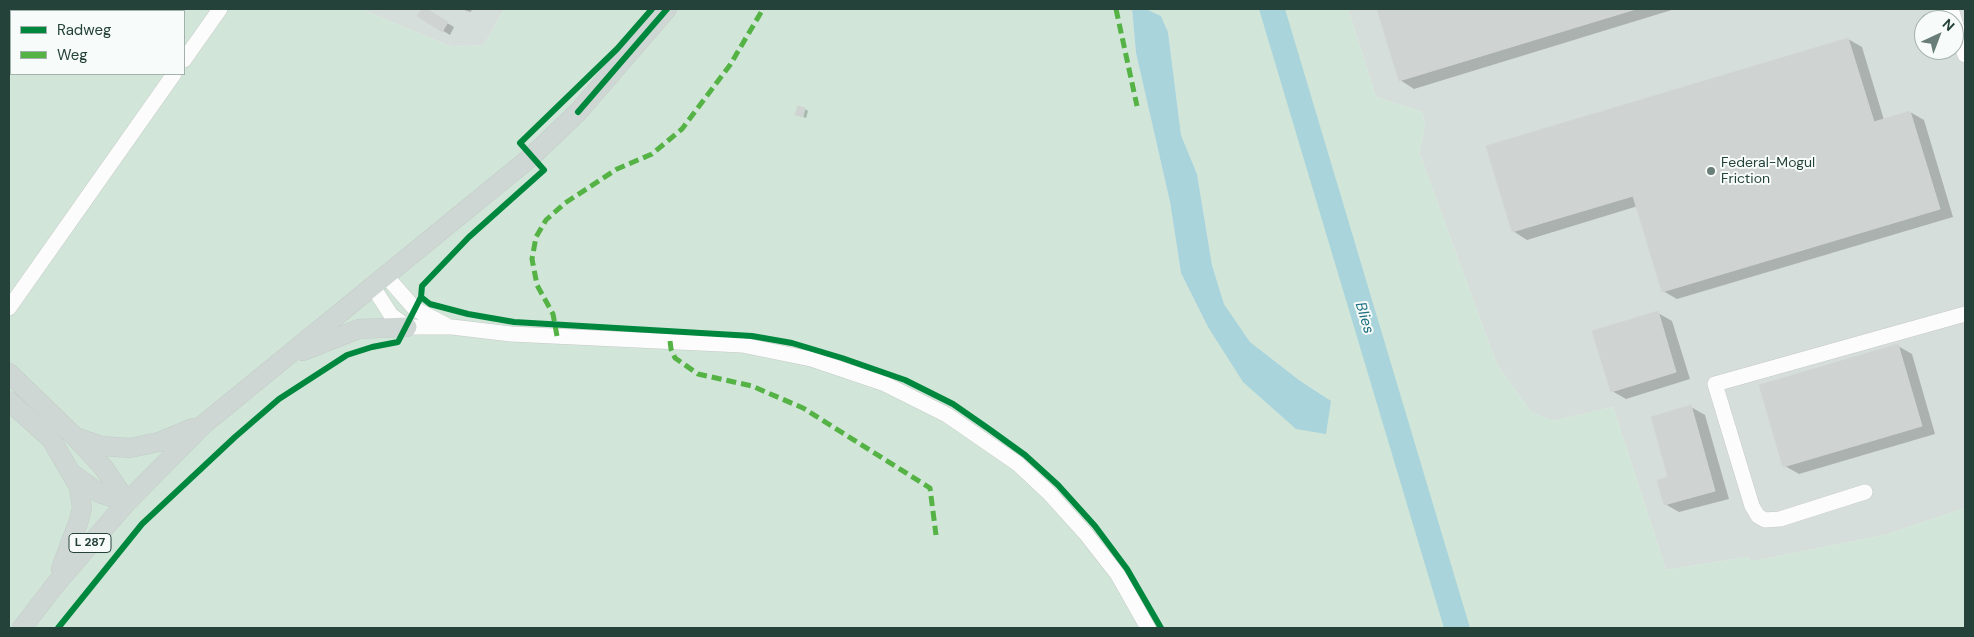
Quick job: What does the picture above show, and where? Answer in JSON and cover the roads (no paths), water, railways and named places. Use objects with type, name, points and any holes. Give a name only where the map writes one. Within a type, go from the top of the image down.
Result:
[{"type":"main road","name":"L 287","points":[[22,628],[55,585],[126,502],[204,424],[379,282],[551,138],[591,97],[667,9]]},
{"type":"main road","points":[[284,359],[348,331],[407,327]]},
{"type":"main road","points":[[9,373],[76,437],[103,467],[126,502]]},
{"type":"main road","points":[[9,401],[52,439],[74,475],[79,487],[82,508],[76,533],[55,585]]},
{"type":"main road","points":[[76,437],[102,446],[130,448],[159,442],[204,424]]},
{"type":"main road","points":[[74,475],[99,494],[126,502]]},
{"type":"street","points":[[185,59],[220,9]]},
{"type":"street","points":[[1951,9],[1965,55]]},
{"type":"street","points":[[9,308],[173,75]]},
{"type":"street","points":[[379,282],[388,311],[407,327],[452,327],[511,334],[742,345],[812,359],[885,384],[947,415],[1018,464],[1049,493],[1086,534],[1118,576],[1148,628]]},
{"type":"street","points":[[379,282],[421,314],[452,327]]},
{"type":"street","points":[[1865,492],[1780,519],[1765,520],[1758,516],[1752,506],[1715,384],[1965,314]]},
{"type":"water","points":[[1132,9],[1146,9],[1161,16],[1168,32],[1181,135],[1197,174],[1212,265],[1224,304],[1250,342],[1299,380],[1331,401],[1326,434],[1296,429],[1243,382],[1208,327],[1181,273],[1170,202],[1136,53]]},
{"type":"waterway","name":"Blies","points":[[1272,9],[1457,628]]},
{"type":"place","name":"Federal-Mogul Friction","points":[[1711,171]]}]
